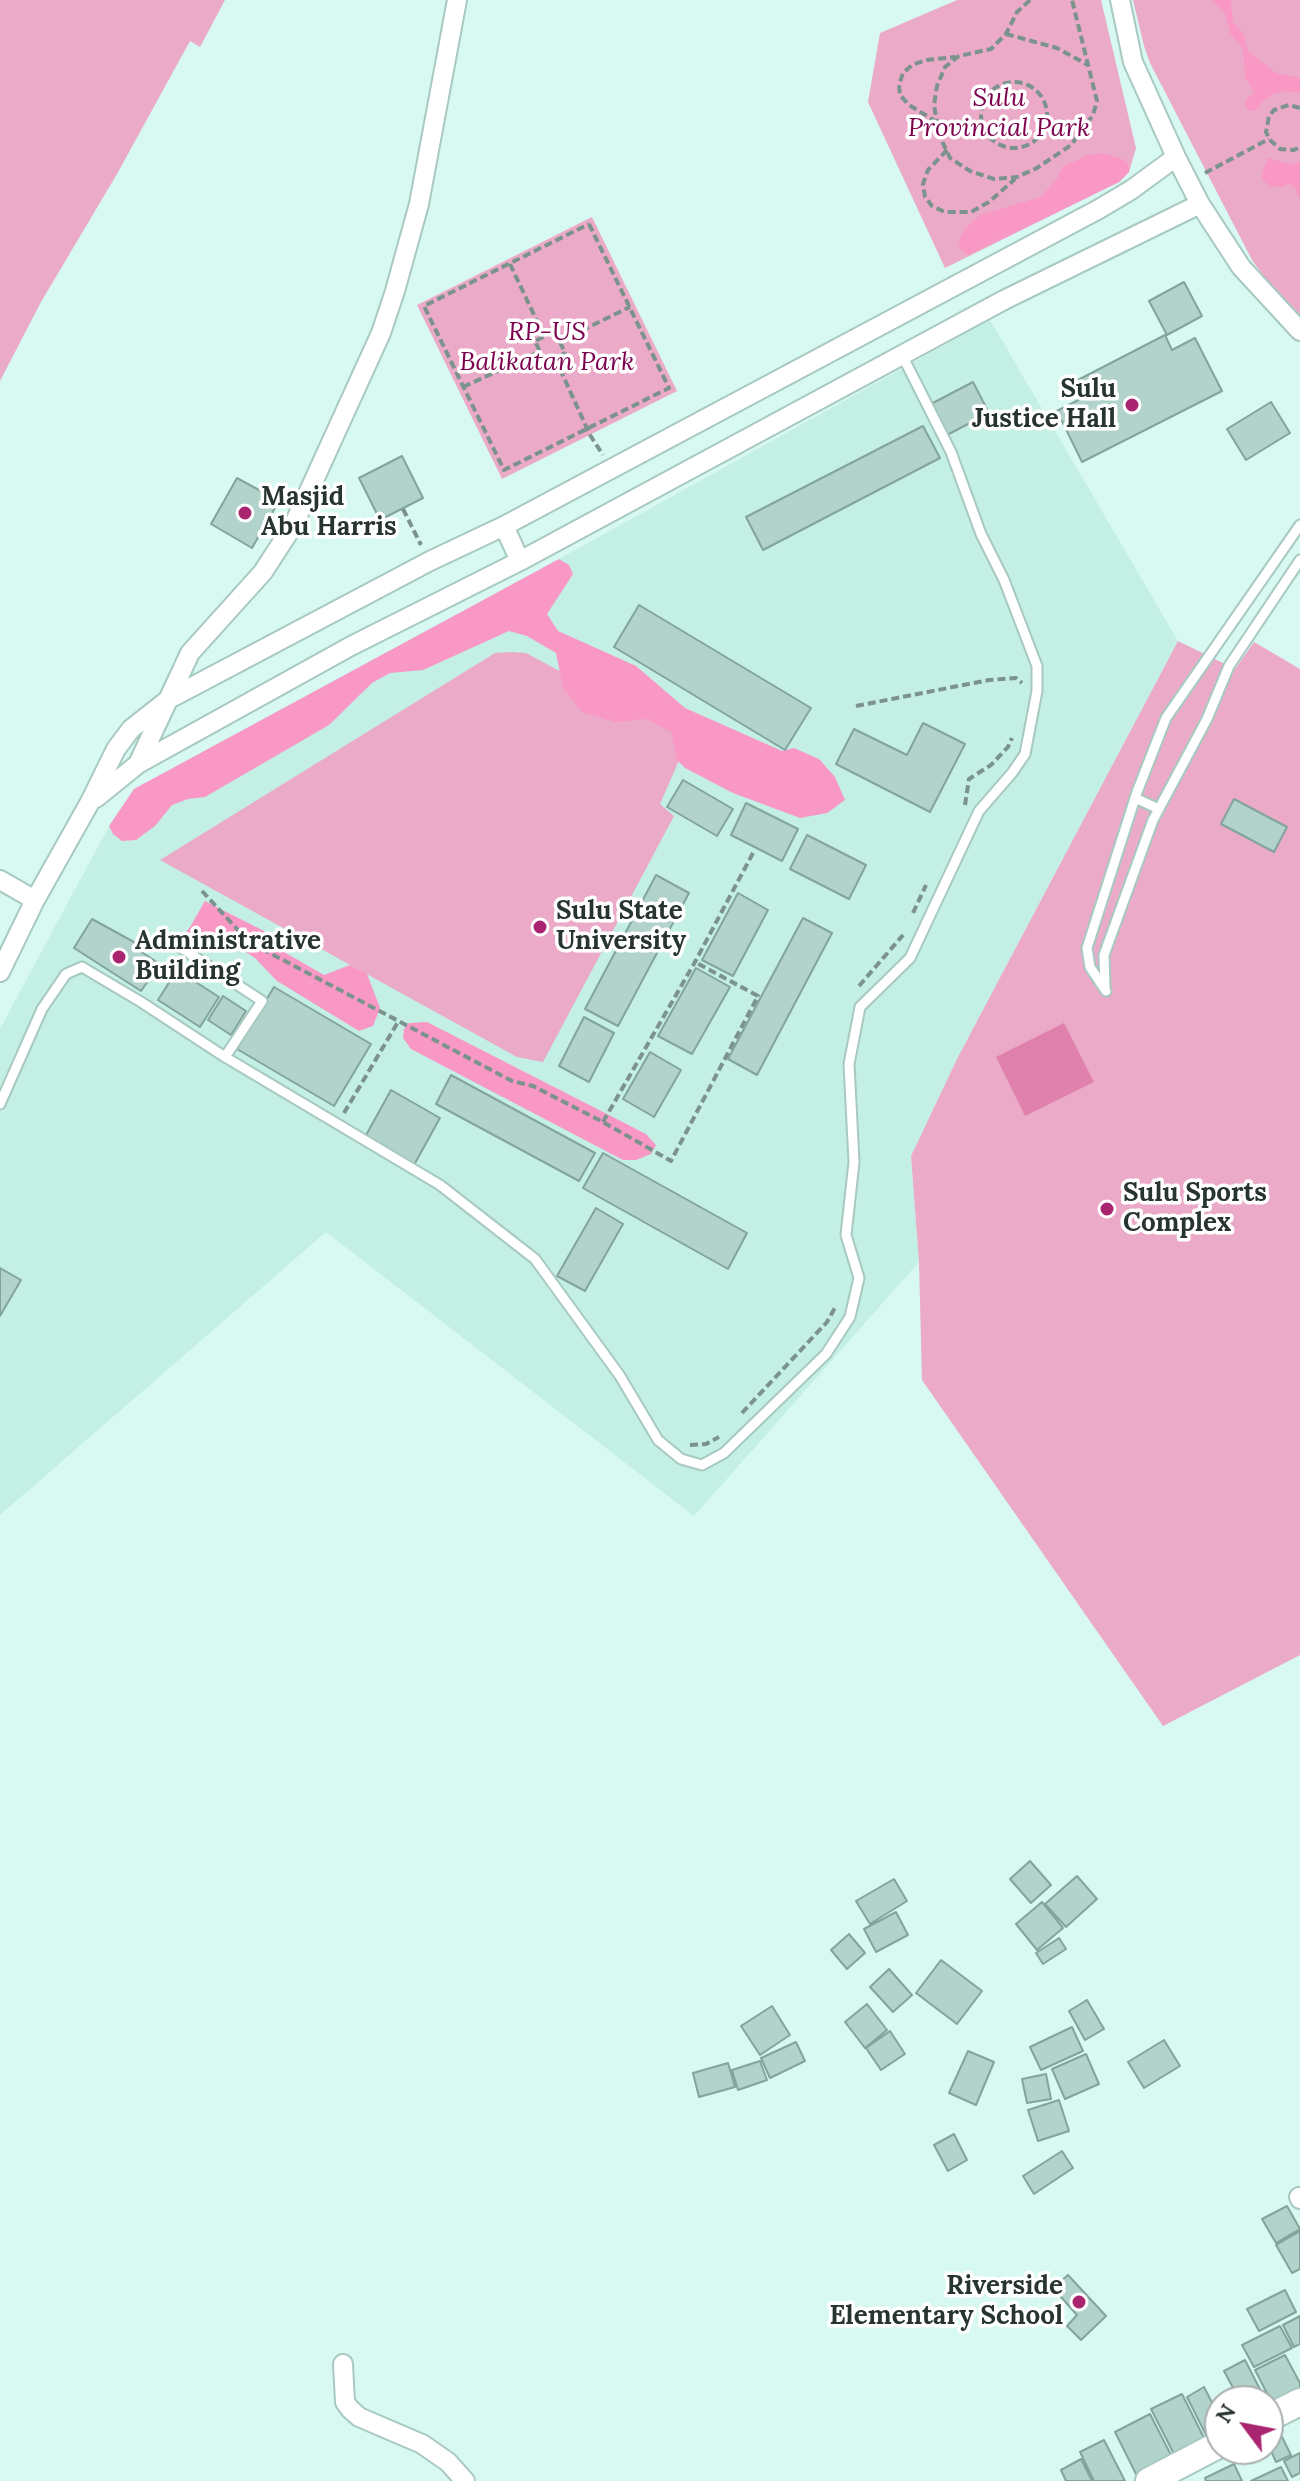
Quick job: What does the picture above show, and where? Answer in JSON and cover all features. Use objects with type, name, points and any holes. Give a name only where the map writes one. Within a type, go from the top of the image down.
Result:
[{"type":"main road","points":[[1149,2481],[1204,2452]]},
{"type":"street","points":[[138,764],[190,653],[263,572],[294,524],[381,333],[419,204],[457,0]]},
{"type":"street","points":[[1120,0],[1133,62],[1200,204],[1241,267],[1300,331]]},
{"type":"street","points":[[0,972],[116,749],[141,720],[169,699],[430,561],[504,526],[1131,190],[1176,157]]},
{"type":"street","points":[[90,802],[138,764],[351,646],[520,561],[1004,300],[1200,204]]},
{"type":"street","points":[[989,266],[1004,300]]},
{"type":"street","points":[[504,526],[520,561]]},
{"type":"street","points":[[0,880],[35,900]]},
{"type":"street","points":[[343,2364],[345,2402],[350,2409],[359,2417],[422,2444],[448,2462],[465,2481]]},
{"type":"lane","points":[[0,1104],[42,1009],[66,974],[82,967],[337,1126],[440,1185],[535,1259],[620,1376],[658,1440],[681,1459],[702,1465],[724,1453],[826,1354],[850,1317],[859,1278],[846,1235],[854,1162],[849,1064],[860,1007],[910,958],[979,811],[1025,754],[1037,691],[1037,666],[1004,580],[981,534],[951,452],[902,355]]},
{"type":"lane","points":[[1300,525],[1166,718],[1135,798],[1087,948],[1090,967],[1106,991],[1104,955],[1159,809],[1207,719],[1229,666],[1300,560]]},
{"type":"lane","points":[[1135,798],[1159,809]]},
{"type":"lane","points":[[166,938],[262,1001],[225,1057]]},
{"type":"path","points":[[937,122],[909,105],[900,95],[903,73],[912,65],[926,60],[991,49],[1006,34],[1017,12],[1030,0]]},
{"type":"path","points":[[947,150],[928,170],[923,184],[925,197],[932,206],[945,212],[971,212],[989,202],[1017,177],[1037,168],[1071,145],[1093,115],[1097,101],[1072,0]]},
{"type":"path","points":[[1006,34],[1057,48],[1088,65]]},
{"type":"path","points":[[959,56],[945,67],[937,86],[934,105],[939,135],[950,158],[970,171],[994,179],[1017,177]]},
{"type":"path","points":[[1023,83],[1033,87],[1045,103],[1046,124],[1042,134],[1025,146],[1003,146],[985,132],[981,109],[985,98],[993,90],[1003,84],[1023,83]]},
{"type":"path","points":[[1300,108],[1289,105],[1274,110],[1266,124],[1269,139],[1280,149],[1300,147]]},
{"type":"path","points":[[1188,180],[1269,139]]},
{"type":"path","points":[[589,224],[630,307],[669,388],[504,470],[424,306],[589,224]]},
{"type":"path","points":[[510,264],[544,336]]},
{"type":"path","points":[[560,342],[630,307]]},
{"type":"path","points":[[555,331],[565,353],[545,363],[535,341],[544,336],[555,331]]},
{"type":"path","points":[[463,387],[539,352]]},
{"type":"path","points":[[555,358],[588,429],[610,467]]},
{"type":"path","points":[[403,509],[430,561]]},
{"type":"path","points":[[603,1122],[695,962],[753,853]]},
{"type":"path","points":[[202,891],[249,942],[512,1081],[533,1086],[603,1122],[671,1161],[758,996],[695,962]]},
{"type":"path","points":[[337,1126],[398,1022]]},
{"type":"shaded area","points":[[1212,0],[1231,0],[1233,22],[1243,33],[1248,51],[1276,73],[1300,78],[1300,93],[1284,91],[1273,94],[1255,111],[1247,110],[1245,101],[1254,92],[1245,77],[1243,49],[1230,33],[1225,13]]},
{"type":"shaded area","points":[[1101,153],[1128,163],[1129,172],[1119,182],[968,255],[960,249],[959,240],[965,229],[980,215],[1041,197],[1057,179],[1062,167],[1088,155]]},
{"type":"shaded area","points":[[1268,158],[1289,164],[1300,162],[1300,199],[1295,188],[1289,184],[1271,186],[1263,181],[1262,173]]},
{"type":"shaded area","name":"Sulu State University","points":[[990,320],[1178,641],[957,1059],[911,1156],[919,1262],[694,1516],[326,1232],[0,1515],[0,1029],[109,826],[134,789],[559,559]]},
{"type":"shaded area","points":[[559,559],[569,565],[573,574],[547,614],[558,631],[636,666],[685,708],[782,751],[794,748],[819,759],[835,777],[845,800],[827,813],[800,818],[733,793],[685,768],[677,760],[671,732],[647,719],[616,722],[583,713],[563,688],[556,653],[527,636],[509,631],[423,670],[390,673],[372,683],[329,725],[205,797],[172,805],[155,826],[136,840],[122,841],[113,834],[109,826],[134,789]]},
{"type":"shaded area","points":[[205,901],[264,931],[284,952],[324,975],[350,965],[367,974],[380,1008],[373,1026],[359,1031],[277,981],[255,958],[232,943],[204,945],[190,957],[173,947],[190,927]]},
{"type":"shaded area","points":[[427,1022],[646,1134],[656,1145],[651,1154],[636,1160],[623,1160],[411,1049],[403,1038],[404,1029],[409,1023]]},
{"type":"shaded area","points":[[1064,1023],[1094,1082],[1025,1116],[996,1057]]},
{"type":"green space","points":[[0,0],[225,0],[200,47],[190,41],[117,174],[41,302],[0,381]]},
{"type":"green space","name":"Sulu Provincial Park","points":[[957,0],[1101,0],[1136,148],[1129,172],[1119,182],[945,268],[868,102],[880,33]]},
{"type":"green space","points":[[1133,0],[1300,0],[1300,315],[1267,281],[1252,260],[1150,63]]},
{"type":"green space","name":"RP-US Balikatan Park","points":[[592,217],[677,391],[502,479],[417,305]]},
{"type":"green space","name":"Sulu Sports Complex","points":[[1178,641],[1235,669],[1254,642],[1300,669],[1300,1655],[1163,1726],[922,1380],[919,1262],[911,1156],[957,1059]]},
{"type":"green space","points":[[495,653],[526,653],[688,740],[660,804],[674,816],[543,1062],[517,1057],[160,860]]},
{"type":"building","points":[[1184,282],[1202,316],[1167,335],[1149,301]]},
{"type":"building","name":"Sulu Justice Hall","points":[[1165,335],[1172,350],[1195,338],[1222,391],[1082,462],[1057,411],[1082,398],[1074,382]]},
{"type":"building","points":[[973,382],[989,413],[947,435],[931,404]]},
{"type":"building","points":[[1271,402],[1290,433],[1246,460],[1227,429]]},
{"type":"building","points":[[923,426],[940,458],[763,550],[746,517]]},
{"type":"building","points":[[402,456],[423,498],[380,520],[359,478]]},
{"type":"building","name":"Masjid Abu Harris","points":[[237,478],[279,501],[252,548],[211,524]]},
{"type":"building","points":[[639,605],[811,708],[785,750],[614,647]]},
{"type":"building","points":[[923,723],[965,744],[930,812],[836,764],[854,729],[907,755]]},
{"type":"building","points":[[683,780],[733,809],[717,836],[667,807]]},
{"type":"building","points":[[1234,799],[1287,827],[1274,852],[1221,824]]},
{"type":"building","points":[[746,803],[798,829],[782,861],[731,835]]},
{"type":"building","points":[[807,835],[866,865],[849,899],[790,869]]},
{"type":"building","points":[[656,875],[689,893],[618,1026],[585,1009]]},
{"type":"building","points":[[738,893],[768,910],[733,976],[702,960]]},
{"type":"building","points":[[803,918],[832,933],[757,1075],[728,1059]]},
{"type":"building","name":"Administrative Building","points":[[92,919],[143,947],[140,951],[160,964],[141,991],[74,948]]},
{"type":"building","points":[[696,968],[730,987],[692,1054],[658,1036]]},
{"type":"building","points":[[177,970],[219,997],[200,1027],[158,1000]]},
{"type":"building","points":[[274,987],[371,1044],[334,1106],[237,1049]]},
{"type":"building","points":[[223,996],[246,1011],[231,1035],[208,1020]]},
{"type":"building","points":[[584,1017],[614,1033],[589,1082],[559,1066]]},
{"type":"building","points":[[650,1052],[681,1070],[654,1117],[623,1099]]},
{"type":"building","points":[[451,1075],[595,1153],[579,1181],[436,1104]]},
{"type":"building","points":[[391,1090],[440,1118],[414,1165],[365,1137]]},
{"type":"building","points":[[603,1153],[747,1233],[728,1269],[583,1188]]},
{"type":"building","points":[[596,1208],[623,1224],[585,1291],[557,1276]]},
{"type":"building","points":[[0,1268],[21,1280],[0,1316]]},
{"type":"building","points":[[1030,1861],[1051,1885],[1031,1903],[1010,1879]]},
{"type":"building","points":[[1077,1876],[1097,1899],[1066,1927],[1045,1904]]},
{"type":"building","points":[[894,1879],[907,1901],[870,1924],[856,1901]]},
{"type":"building","points":[[1042,1902],[1063,1928],[1037,1950],[1016,1924]]},
{"type":"building","points":[[896,1912],[908,1935],[876,1952],[864,1929]]},
{"type":"building","points":[[849,1934],[865,1953],[847,1969],[831,1950]]},
{"type":"building","points":[[1059,1938],[1066,1949],[1043,1964],[1036,1953]]},
{"type":"building","points":[[941,1960],[982,1991],[957,2024],[916,1993]]},
{"type":"building","points":[[889,1969],[912,1995],[893,2012],[870,1987]]},
{"type":"building","points":[[1087,2000],[1104,2029],[1085,2040],[1069,2011]]},
{"type":"building","points":[[867,2004],[887,2030],[865,2048],[845,2022]]},
{"type":"building","points":[[772,2006],[790,2035],[760,2055],[741,2026]]},
{"type":"building","points":[[1072,2027],[1083,2051],[1041,2070],[1030,2047]]},
{"type":"building","points":[[890,2031],[905,2054],[881,2070],[866,2048]]},
{"type":"building","points":[[1164,2040],[1180,2066],[1144,2088],[1128,2062]]},
{"type":"building","points":[[796,2042],[805,2061],[770,2078],[761,2058]]},
{"type":"building","points":[[968,2051],[994,2062],[976,2105],[949,2093]]},
{"type":"building","points":[[1086,2054],[1099,2084],[1065,2099],[1052,2069]]},
{"type":"building","points":[[760,2061],[767,2080],[738,2090],[732,2070]]},
{"type":"building","points":[[728,2063],[735,2087],[699,2097],[693,2073]]},
{"type":"building","points":[[1046,2074],[1051,2099],[1027,2103],[1022,2079]]},
{"type":"building","points":[[1059,2100],[1069,2131],[1038,2141],[1028,2110]]},
{"type":"building","points":[[954,2134],[967,2160],[948,2171],[934,2145]]},
{"type":"building","points":[[1062,2151],[1073,2168],[1034,2194],[1023,2176]]},
{"type":"building","points":[[1287,2206],[1300,2229],[1276,2243],[1262,2219]]},
{"type":"building","points":[[1300,2231],[1300,2269],[1292,2273],[1276,2245]]},
{"type":"building","name":"Riverside Elementary School","points":[[1068,2275],[1106,2316],[1081,2340],[1067,2326],[1077,2315],[1053,2288]]},
{"type":"building","points":[[1285,2290],[1296,2312],[1259,2331],[1247,2309]]},
{"type":"building","points":[[1300,2316],[1300,2344],[1294,2347],[1283,2325]]},
{"type":"building","points":[[1280,2326],[1292,2348],[1254,2367],[1242,2345]]},
{"type":"building","points":[[1285,2355],[1300,2383],[1300,2390],[1284,2399],[1284,2385],[1263,2385],[1255,2370]]},
{"type":"building","points":[[1245,2360],[1258,2385],[1231,2385],[1224,2371]]},
{"type":"building","points":[[1204,2387],[1204,2431],[1187,2397]]},
{"type":"building","points":[[1182,2394],[1204,2441],[1175,2456],[1151,2409]]},
{"type":"building","points":[[1150,2414],[1173,2459],[1138,2478],[1115,2432]]},
{"type":"building","points":[[1104,2440],[1125,2481],[1094,2481],[1080,2452]]},
{"type":"building","points":[[1284,2441],[1291,2455],[1284,2458]]},
{"type":"building","points":[[1300,2453],[1300,2473],[1292,2477],[1284,2461]]},
{"type":"building","points":[[1081,2459],[1092,2481],[1066,2481],[1061,2470]]},
{"type":"building","points":[[1234,2465],[1242,2481],[1206,2481],[1205,2478]]},
{"type":"building","points":[[1281,2467],[1288,2481],[1251,2481]]},
{"type":"place","name":"Sulu Justice Hall","points":[[1132,405]]},
{"type":"place","name":"Masjid Abu Harris","points":[[245,513]]},
{"type":"place","name":"Sulu State University","points":[[540,927]]},
{"type":"place","name":"Administrative Building","points":[[119,957]]},
{"type":"place","name":"Sulu Sports Complex","points":[[1107,1209]]},
{"type":"place","name":"Riverside Elementary School","points":[[1079,2302]]}]
